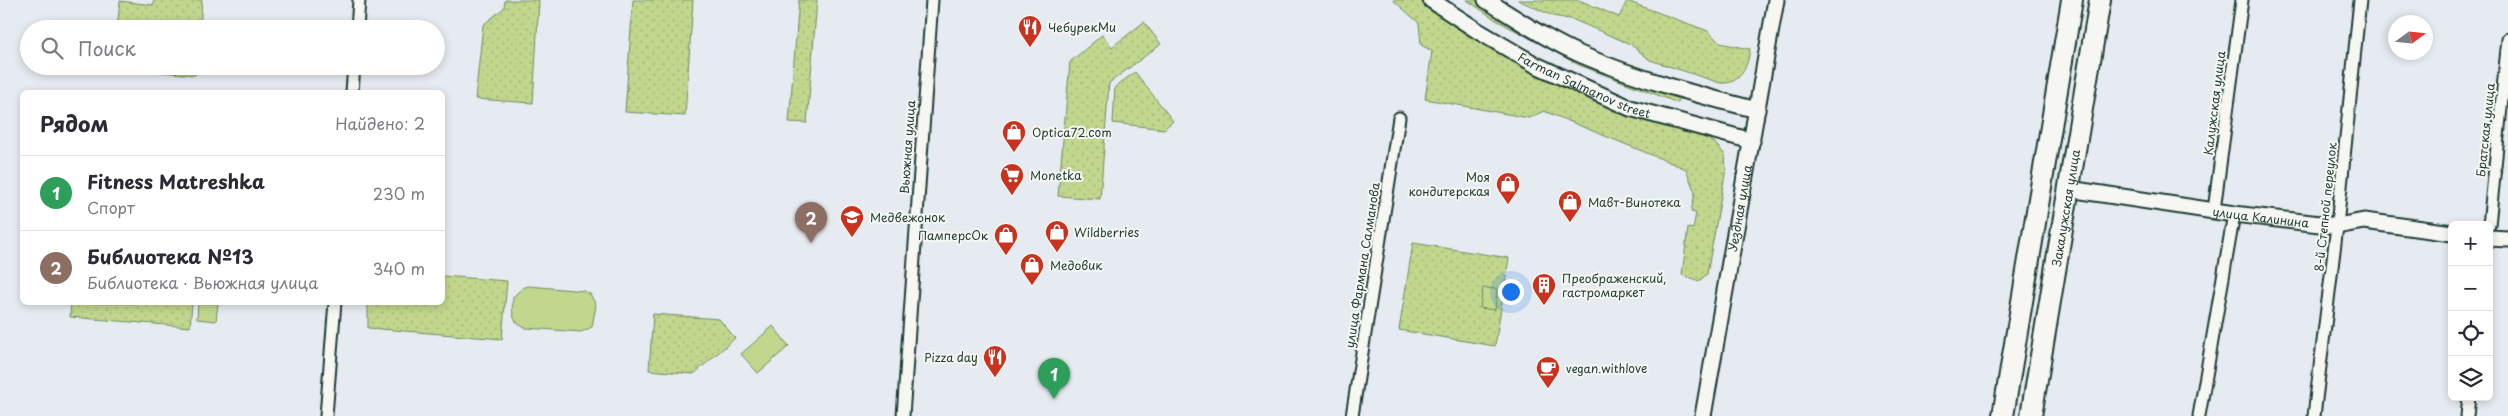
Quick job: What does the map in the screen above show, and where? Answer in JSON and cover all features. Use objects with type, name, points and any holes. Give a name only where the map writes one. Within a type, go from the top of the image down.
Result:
[{"type":"highway","points":[[2003,416],[2072,0]]},
{"type":"highway","name":"Закалужская улица","points":[[2032,416],[2100,0]]},
{"type":"street","points":[[358,20],[360,0]]},
{"type":"street","name":"Вьюжная улица","points":[[903,416],[932,0]]},
{"type":"street","name":"Farman Salmanov street","points":[[1431,0],[1536,65],[1630,108],[1752,141]]},
{"type":"street","name":"Farman Salmanov street","points":[[1486,0],[1523,23],[1582,55],[1650,80],[1757,110]]},
{"type":"street","name":"Уездная улица","points":[[1703,416],[1776,0]]},
{"type":"street","name":"Калужская улица","points":[[2214,210],[2242,0]]},
{"type":"street","name":"8-й Степной переулок","points":[[2314,416],[2337,226],[2360,0]]},
{"type":"street","name":"Братская улица","points":[[2489,221],[2508,39]]},
{"type":"street","points":[[352,90],[353,75]]},
{"type":"street","name":"улица Фармана Салманова","points":[[1352,416],[1399,118]]},
{"type":"street","name":"улица Калинина","points":[[2069,189],[2234,214],[2337,226],[2364,221],[2448,232]]},
{"type":"street","points":[[2199,416],[2234,214]]},
{"type":"street","points":[[2493,238],[2508,239]]},
{"type":"street","points":[[326,416],[335,305]]},
{"type":"street","points":[[2467,416],[2469,401]]},
{"type":"green space","points":[[154,0],[202,0],[201,20],[118,20],[120,1],[153,5]]},
{"type":"green space","points":[[505,0],[539,0],[533,103],[475,99],[483,25],[504,8]]},
{"type":"green space","points":[[633,0],[693,0],[685,116],[625,112]]},
{"type":"green space","points":[[799,0],[817,0],[807,123],[789,122]]},
{"type":"green space","points":[[1393,0],[1420,0],[1499,49],[1714,142],[1725,155],[1726,169],[1707,274],[1699,281],[1682,275],[1688,228],[1693,229],[1696,213],[1691,212],[1695,193],[1686,169],[1544,111],[1529,118],[1425,99],[1432,51],[1421,45],[1419,23]]},
{"type":"green space","points":[[1467,0],[1478,0],[1498,14],[1680,96],[1678,103],[1579,65],[1496,20]]},
{"type":"green space","points":[[1518,0],[1579,0],[1619,17],[1627,1],[1708,31],[1720,43],[1750,49],[1747,62],[1738,78],[1727,83],[1720,83],[1650,60],[1630,44],[1574,20],[1553,16]]},
{"type":"green space","points":[[1144,22],[1161,44],[1109,83],[1100,199],[1058,196],[1070,62],[1102,35],[1112,47]]},
{"type":"green space","points":[[1135,72],[1173,121],[1164,129],[1113,123],[1115,87]]},
{"type":"green space","points":[[1413,243],[1509,258],[1495,346],[1399,330]]},
{"type":"green space","points":[[445,276],[507,281],[502,339],[368,328],[368,305],[445,305]]},
{"type":"green space","points":[[529,286],[584,291],[590,294],[596,305],[592,327],[581,332],[521,326],[513,316],[513,297],[522,288]]},
{"type":"green space","points":[[1483,288],[1497,289],[1495,310],[1480,308]]},
{"type":"green space","points":[[71,305],[192,305],[190,327],[70,317]]},
{"type":"green space","points":[[198,305],[218,305],[216,321],[197,319]]},
{"type":"green space","points":[[653,314],[719,319],[735,338],[694,374],[649,370]]},
{"type":"green space","points":[[773,326],[789,346],[758,373],[741,354]]},
{"type":"place","name":"ЧебурекМи","points":[[1030,48]]},
{"type":"place","name":"Optica72.com","points":[[1014,153]]},
{"type":"place","name":"Monetka","points":[[1012,196]]},
{"type":"place","name":"Моя кондитерская","points":[[1508,205]]},
{"type":"place","name":"Мавт-Винотека","points":[[1570,223]]},
{"type":"place","name":"Медвежонок","points":[[852,238]]},
{"type":"place","name":"Библиотека №13","points":[[811,243]]},
{"type":"place","name":"Wildberries","points":[[1057,253]]},
{"type":"place","name":"ПамперсОк","points":[[1006,256]]},
{"type":"place","name":"Медовик","points":[[1032,286]]},
{"type":"place","name":"Преображенский, гастромаркет","points":[[1544,306]]},
{"type":"place","name":"Pizza day","points":[[995,378]]},
{"type":"place","name":"vegan.withlove","points":[[1548,389]]},
{"type":"place","name":"Fitness Matreshka","points":[[1054,399]]}]
